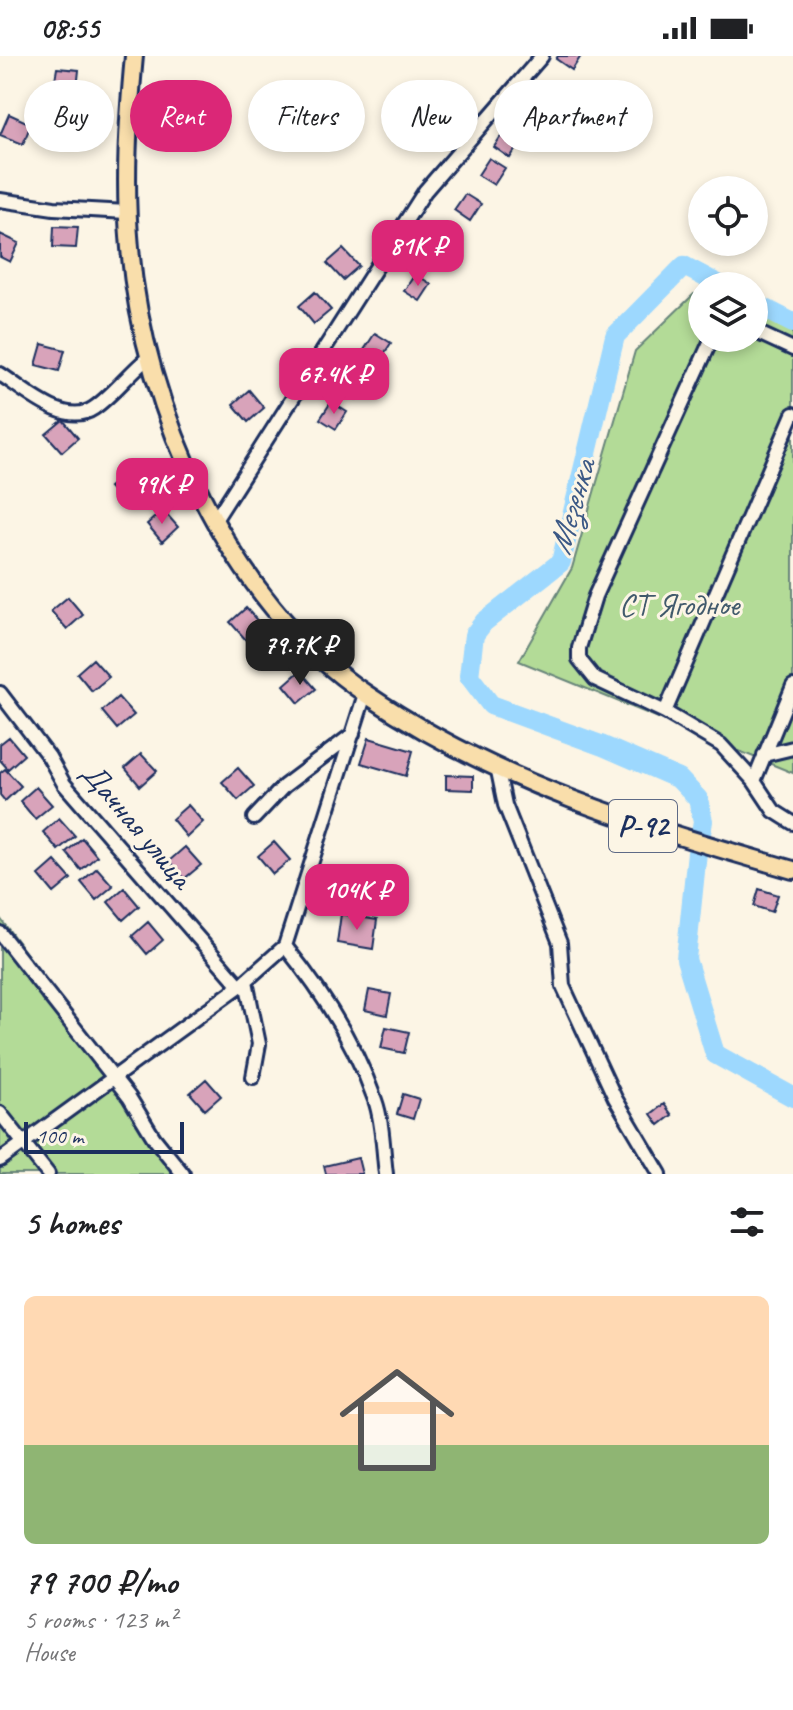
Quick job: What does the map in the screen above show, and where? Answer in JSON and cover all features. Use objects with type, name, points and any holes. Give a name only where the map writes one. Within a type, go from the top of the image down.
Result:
[{"type":"main road","name":"Р-92","points":[[134,56],[126,145],[127,212],[130,252],[149,357],[184,458],[215,520],[273,607],[298,636],[365,694],[498,771],[642,826],[793,870]]},
{"type":"street","points":[[215,520],[425,191],[542,56]]},
{"type":"street","points":[[0,200],[54,208],[127,212]]},
{"type":"street","points":[[768,337],[793,349]]},
{"type":"street","points":[[706,352],[595,596],[579,648],[584,670],[595,679],[665,712],[721,745],[754,781],[774,811],[793,823]]},
{"type":"street","points":[[0,374],[60,411],[77,415],[93,409],[149,357]]},
{"type":"street","points":[[665,712],[793,414]]},
{"type":"street","points":[[754,781],[793,686]]},
{"type":"street","name":"Дачная улица","points":[[0,693],[49,757],[64,784],[243,983]]},
{"type":"street","points":[[0,1160],[243,983],[285,946],[365,694]]},
{"type":"street","points":[[254,818],[284,786],[353,734]]},
{"type":"street","points":[[764,755],[793,748]]},
{"type":"street","points":[[498,771],[505,805],[560,943],[563,986],[615,1098],[660,1174]]},
{"type":"street","points":[[0,933],[183,1174]]},
{"type":"street","points":[[285,946],[322,991],[337,1016],[376,1103],[386,1174]]},
{"type":"street","points":[[243,983],[259,1044],[253,1077]]},
{"type":"street","points":[[0,1113],[48,1174]]},
{"type":"green space","name":"СТ Ягодное","points":[[688,300],[688,352],[768,352],[768,320],[793,329],[793,773],[519,661],[572,568],[635,351]]},
{"type":"green space","points":[[0,918],[191,1174],[0,1174]]},
{"type":"building","points":[[558,56],[581,56],[572,70],[556,59]]},
{"type":"building","points":[[57,68],[79,70],[78,80],[55,80]]},
{"type":"building","points":[[9,114],[24,121],[23,144],[0,135]]},
{"type":"building","points":[[489,158],[505,168],[494,185],[478,175]]},
{"type":"building","points":[[465,194],[481,204],[470,221],[454,210]]},
{"type":"building","points":[[444,224],[460,234],[449,251],[433,241]]},
{"type":"building","points":[[54,226],[78,227],[76,248],[53,247]]},
{"type":"building","points":[[0,234],[19,243],[10,262],[0,257]]},
{"type":"building","points":[[343,249],[359,266],[343,280],[327,263]]},
{"type":"building","points":[[415,274],[431,284],[420,301],[404,291]]},
{"type":"building","points":[[315,292],[331,310],[314,324],[299,306]]},
{"type":"building","points":[[375,333],[391,343],[380,360],[364,350]]},
{"type":"building","points":[[42,344],[65,350],[59,371],[36,365]]},
{"type":"building","points":[[351,372],[367,382],[356,399],[340,388]]},
{"type":"building","points":[[249,390],[264,408],[248,422],[233,404]]},
{"type":"building","points":[[331,402],[347,412],[336,429],[320,419]]},
{"type":"building","points":[[63,420],[78,438],[62,452],[46,434]]},
{"type":"building","points":[[126,473],[141,491],[125,505],[109,487]]},
{"type":"building","points":[[163,510],[178,527],[162,542],[147,524]]},
{"type":"building","points":[[68,597],[83,615],[67,629],[51,611]]},
{"type":"building","points":[[246,608],[262,626],[246,640],[230,622]]},
{"type":"building","points":[[93,659],[109,677],[92,691],[77,673]]},
{"type":"building","points":[[300,671],[316,689],[299,703],[284,685]]},
{"type":"building","points":[[118,697],[134,715],[117,729],[102,711]]},
{"type":"building","points":[[9,737],[24,755],[8,769],[0,760],[0,744]]},
{"type":"building","points":[[369,738],[413,751],[406,776],[361,763]]},
{"type":"building","points":[[141,754],[157,771],[140,786],[125,768]]},
{"type":"building","points":[[238,768],[254,786],[238,800],[222,782]]},
{"type":"building","points":[[5,769],[21,786],[5,801],[0,795],[0,773]]},
{"type":"building","points":[[446,775],[473,776],[473,790],[446,789]]},
{"type":"building","points":[[36,787],[52,805],[35,819],[20,801]]},
{"type":"building","points":[[188,805],[203,822],[187,837],[172,819]]},
{"type":"building","points":[[59,818],[75,836],[58,850],[43,832]]},
{"type":"building","points":[[82,838],[97,856],[81,870],[66,852]]},
{"type":"building","points":[[274,842],[290,860],[273,874],[258,856]]},
{"type":"building","points":[[185,847],[201,865],[184,879],[169,861]]},
{"type":"building","points":[[55,861],[71,879],[54,893],[39,875]]},
{"type":"building","points":[[97,868],[113,886],[96,900],[81,882]]},
{"type":"building","points":[[354,885],[373,889],[369,909],[349,905]]},
{"type":"building","points":[[124,888],[139,906],[123,920],[108,902]]},
{"type":"building","points":[[759,889],[778,895],[772,912],[754,906]]},
{"type":"building","points":[[341,914],[377,920],[373,949],[337,943]]},
{"type":"building","points":[[148,922],[163,940],[147,954],[132,936]]},
{"type":"building","points":[[369,990],[391,994],[387,1015],[365,1010]]},
{"type":"building","points":[[386,1027],[409,1032],[404,1053],[381,1048]]},
{"type":"building","points":[[206,1079],[221,1096],[205,1110],[190,1093]]},
{"type":"building","points":[[403,1094],[419,1099],[413,1119],[397,1114]]},
{"type":"building","points":[[664,1104],[672,1115],[659,1125],[651,1114]]},
{"type":"building","points":[[358,1158],[362,1174],[326,1174],[324,1166]]},
{"type":"waterway","name":"Мезенка","points":[[695,272],[684,266],[615,336],[561,562],[484,622],[474,635],[469,676],[491,705],[603,746],[679,779],[698,799],[703,821],[701,833]]},
{"type":"waterway","name":"Мезенка","points":[[768,310],[793,323]]},
{"type":"waterway","name":"Мезенка","points":[[697,852],[686,959],[715,1054],[793,1097]]}]
